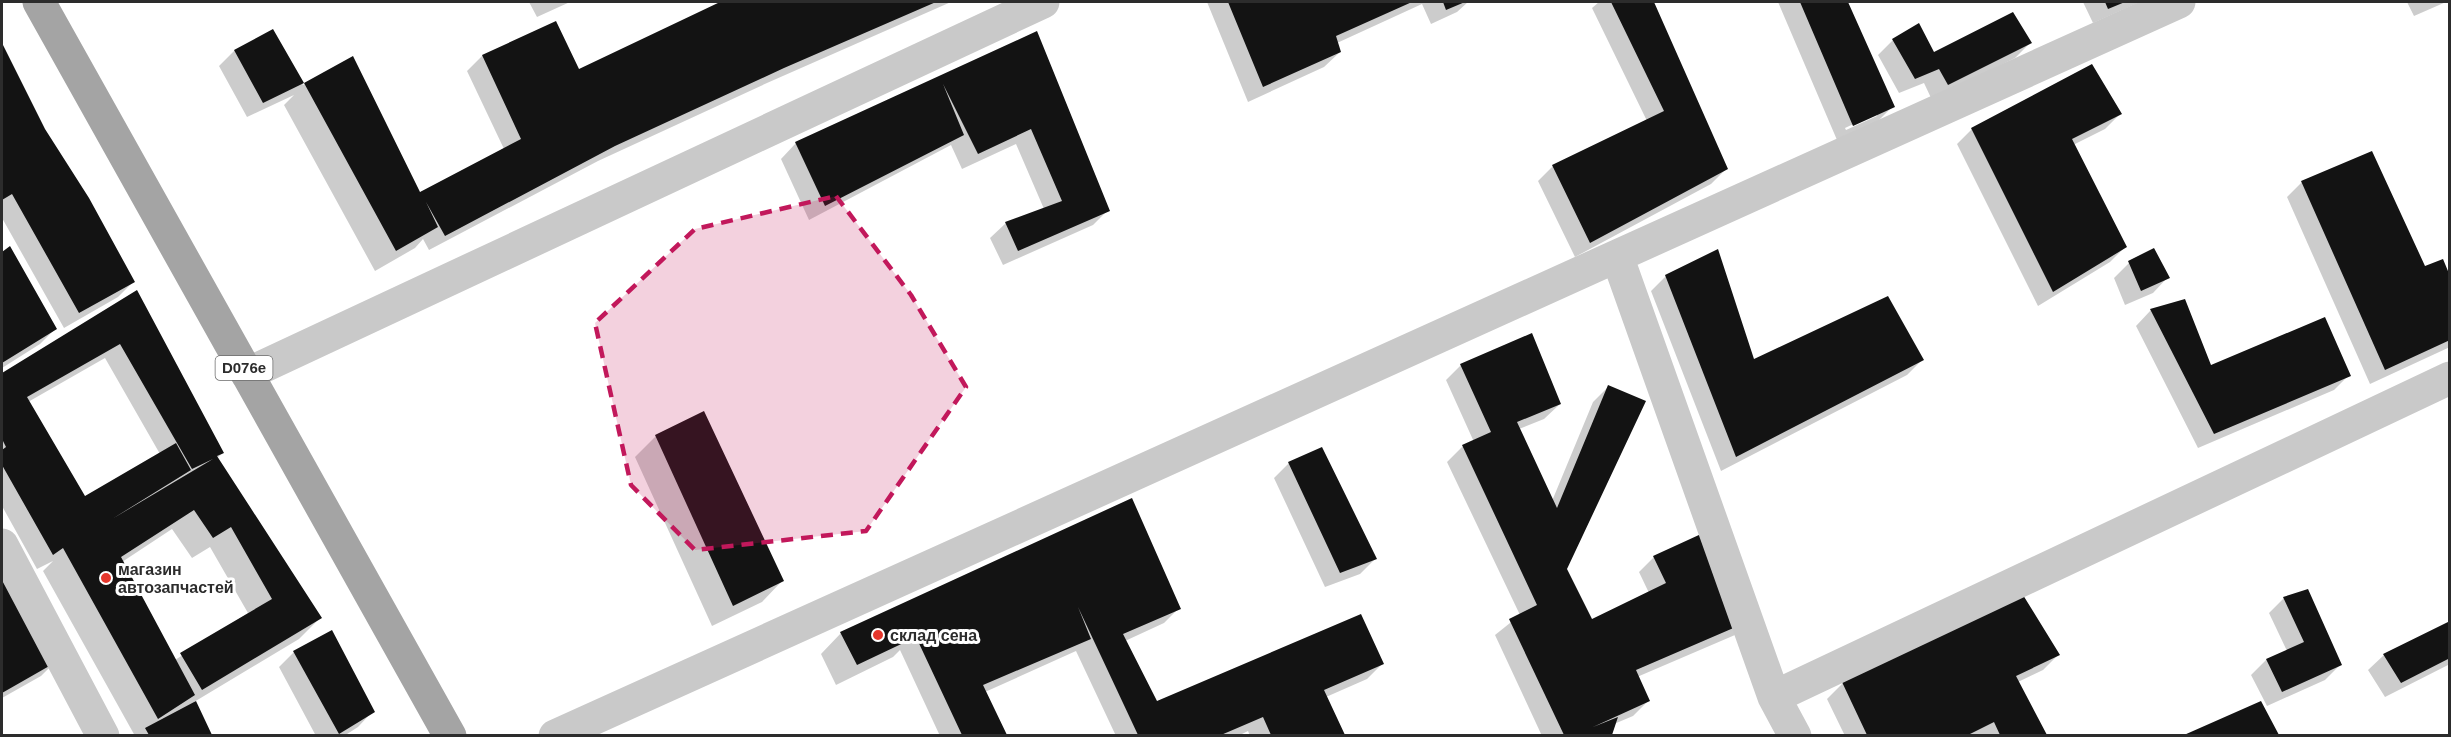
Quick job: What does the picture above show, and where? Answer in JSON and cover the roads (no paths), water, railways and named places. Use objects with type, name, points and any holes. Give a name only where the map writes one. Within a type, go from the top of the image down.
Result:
[{"type":"main road","name":"D076e","points":[[39,2],[450,735]]},
{"type":"street","points":[[247,374],[1043,2]]},
{"type":"street","points":[[555,735],[2179,2]]},
{"type":"street","points":[[1617,256],[1774,697],[1795,735]]},
{"type":"street","points":[[1774,697],[2450,378]]},
{"type":"street","points":[[2,545],[103,735]]},
{"type":"place","name":"магазин автозапчастей","points":[[106,578]]},
{"type":"place","name":"склад сена","points":[[878,635]]}]
